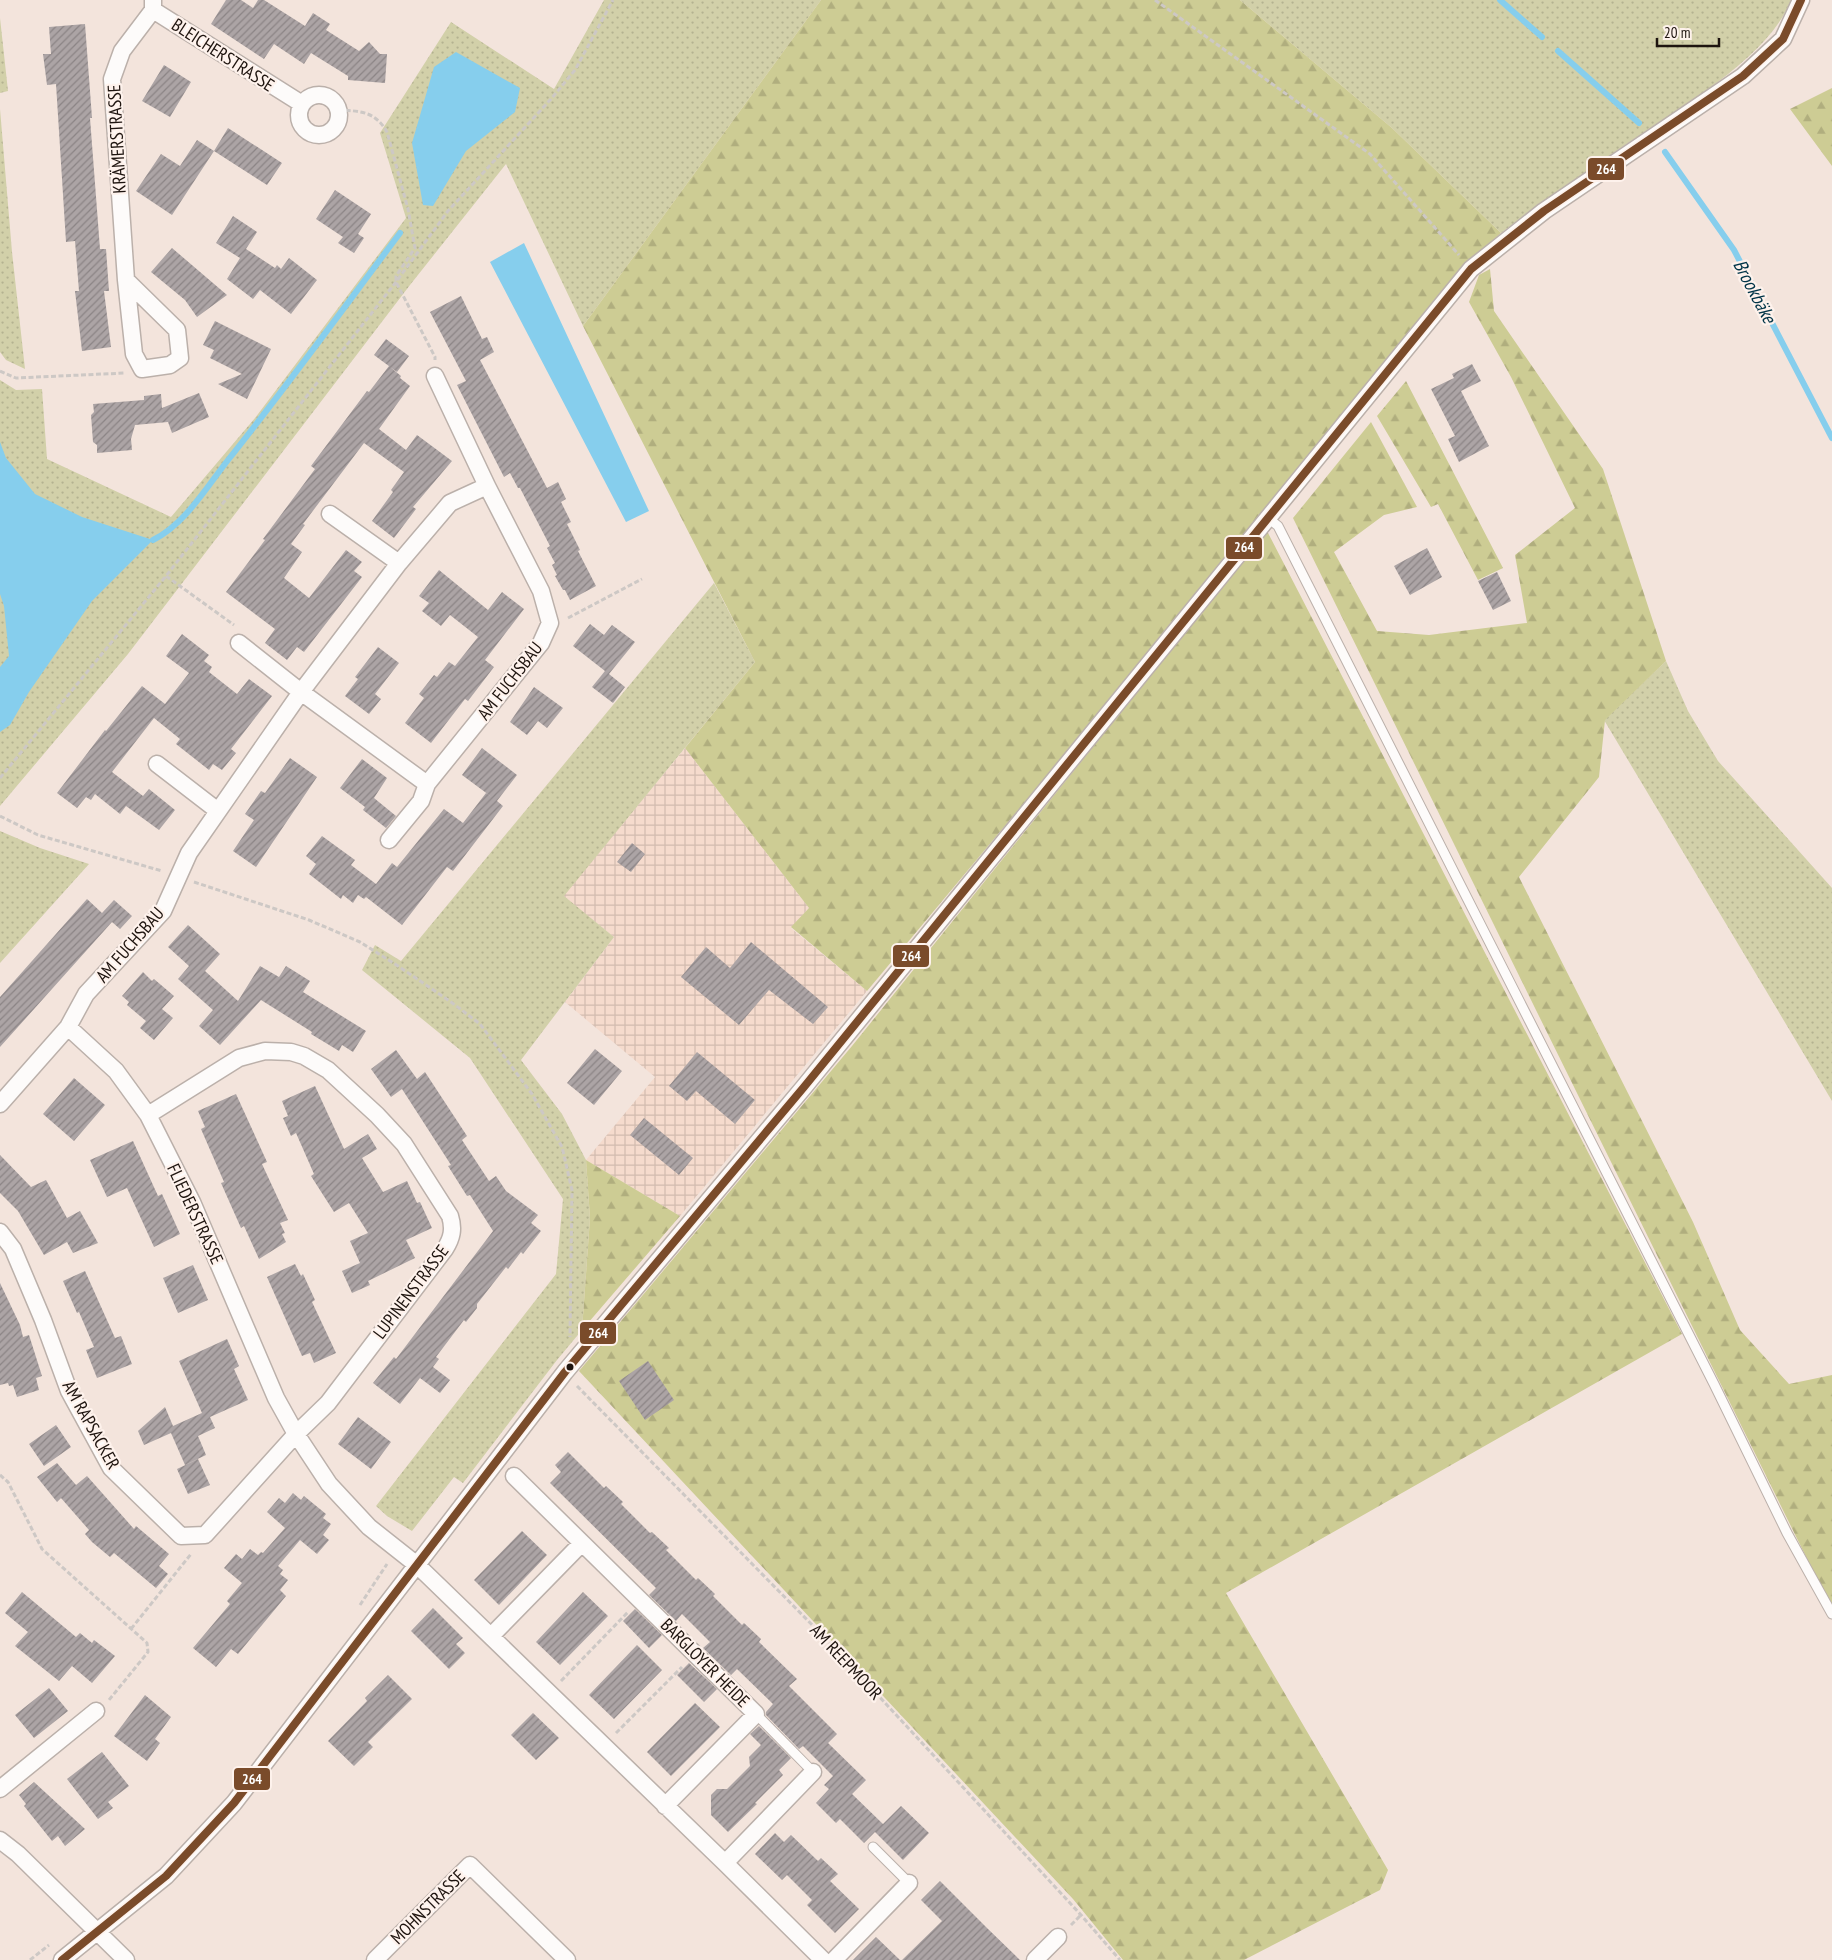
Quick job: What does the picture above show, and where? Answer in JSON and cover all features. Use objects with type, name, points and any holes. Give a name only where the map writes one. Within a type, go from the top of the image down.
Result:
[{"type":"street","points":[[62,1960],[166,1876],[234,1803],[565,1372],[804,1087],[1472,269],[1544,212],[1743,76],[1782,39],[1801,0]]},
{"type":"street","name":"BLEICHERSTRASSE","points":[[153,5],[286,96],[302,104]]},
{"type":"street","name":"KRÄMERSTRASSE","points":[[142,369],[134,354],[126,280],[112,79],[122,51],[153,5]]},
{"type":"street","points":[[314,95],[330,98],[338,110],[336,125],[323,134],[308,132],[299,119],[299,111],[302,104],[307,98],[314,95]]},
{"type":"street","points":[[126,280],[177,330],[180,358],[170,365],[142,369]]},
{"type":"street","name":"AM FUCHSBAU","points":[[389,840],[421,802],[427,784],[541,643],[550,623],[541,591],[487,486],[435,376]]},
{"type":"street","name":"AM FUCHSBAU","points":[[68,1026],[86,994],[163,911],[189,853],[301,692],[398,563],[450,503],[487,486]]},
{"type":"street","points":[[330,514],[398,563]]},
{"type":"street","points":[[238,643],[301,692],[427,784]]},
{"type":"street","points":[[157,764],[218,811]]},
{"type":"street","points":[[0,1104],[68,1026]]},
{"type":"street","name":"FLIEDERSTRASSE","points":[[68,1026],[116,1071],[148,1115],[192,1202],[276,1398],[296,1434],[329,1484],[369,1527],[417,1564]]},
{"type":"street","name":"LUPINENSTRASSE","points":[[148,1115],[239,1058],[265,1051],[278,1050],[304,1056],[328,1070],[377,1115],[404,1144],[450,1216],[452,1233],[445,1249],[328,1403],[296,1434]]},
{"type":"street","name":"AM RAPSACKER","points":[[0,1232],[12,1249],[39,1311],[69,1391],[111,1468],[181,1536],[205,1535]]},
{"type":"street","points":[[205,1535],[296,1434]]},
{"type":"street","name":"BARGLOYER HEIDE","points":[[514,1476],[756,1714],[665,1806]]},
{"type":"street","points":[[492,1636],[582,1543]]},
{"type":"street","points":[[417,1564],[823,1960]]},
{"type":"street","points":[[0,1790],[96,1711]]},
{"type":"street","points":[[725,1863],[813,1772]]},
{"type":"street","points":[[0,1840],[25,1861],[126,1960]]},
{"type":"street","name":"MOHNSTRASSE","points":[[375,1960],[470,1865],[568,1960]]},
{"type":"street","points":[[834,1960],[909,1884]]},
{"type":"street","points":[[1035,1960],[1058,1937]]},
{"type":"lane","points":[[1268,518],[1278,526],[1714,1384],[1787,1533],[1832,1614]]},
{"type":"lane","points":[[756,1714],[813,1772]]},
{"type":"lane","points":[[872,1847],[909,1884]]},
{"type":"path","points":[[0,778],[166,576],[396,282],[448,211],[551,99],[575,70],[613,0]]},
{"type":"path","points":[[1155,0],[1370,154],[1472,269]]},
{"type":"path","points":[[338,110],[362,111],[382,124],[387,132],[408,209],[415,248],[396,276],[396,282],[435,356],[435,376]]},
{"type":"path","points":[[0,371],[16,378],[128,372],[142,369]]},
{"type":"path","points":[[166,576],[238,628],[238,643]]},
{"type":"path","points":[[550,623],[565,619],[642,579]]},
{"type":"path","points":[[0,816],[38,834],[178,876],[308,920],[360,942],[451,1002],[480,1024],[532,1094],[562,1147],[572,1190],[570,1339]]},
{"type":"path","name":"AM REEPMOOR","points":[[565,1372],[825,1638],[1081,1915],[1120,1960]]},
{"type":"path","points":[[0,1475],[8,1482],[42,1548],[147,1643],[148,1652],[104,1706],[96,1711]]},
{"type":"path","points":[[131,1629],[205,1535]]},
{"type":"path","points":[[357,1610],[397,1549]]},
{"type":"path","points":[[549,1692],[641,1599]]},
{"type":"path","points":[[604,1746],[695,1654]]},
{"type":"path","points":[[30,1960],[53,1942]]},
{"type":"shaded area","points":[[604,0],[821,0],[583,326],[506,164],[410,285],[128,654],[0,806],[0,380],[16,390],[42,389],[47,459],[171,517],[255,418],[406,218],[380,133],[451,22],[554,89]]},
{"type":"shaded area","points":[[1240,0],[1791,0],[1780,21],[1763,42],[1719,81],[1501,233],[1392,128]]},
{"type":"shaded area","points":[[0,18],[8,91],[0,93]]},
{"type":"shaded area","points":[[0,109],[12,252],[25,369],[6,360],[0,352]]},
{"type":"shaded area","points":[[714,583],[755,662],[564,896],[614,937],[521,1060],[562,1114],[586,1160],[590,1218],[582,1330],[463,1483],[454,1477],[412,1531],[387,1516],[376,1506],[556,1274],[563,1199],[470,1058],[362,970],[375,945],[401,961]]},
{"type":"shaded area","points":[[1666,661],[1688,711],[1718,761],[1832,888],[1832,1101],[1604,720]]},
{"type":"shaded area","points":[[685,748],[809,908],[791,928],[867,991],[680,1216],[586,1160],[655,1077],[565,1002],[614,937],[563,896]]},
{"type":"shaded area","points":[[0,831],[40,848],[89,864],[0,963]]},
{"type":"green space","points":[[821,0],[1240,0],[1392,128],[1501,233],[1458,272],[1269,510],[867,991],[791,927],[809,908],[685,748],[755,662],[583,326]]},
{"type":"green space","points":[[1832,88],[1832,166],[1790,109]]},
{"type":"green space","points":[[1490,269],[1494,311],[1603,469],[1666,661],[1605,720],[1599,777],[1519,877],[1693,1222],[1740,1330],[1789,1384],[1832,1375],[1832,1605],[1817,1579],[1293,518],[1371,422],[1417,507],[1384,515],[1334,552],[1377,631],[1429,635],[1527,623],[1515,555],[1575,508],[1511,377],[1469,302],[1479,275]]},
{"type":"green space","points":[[1406,381],[1503,568],[1478,580],[1438,504],[1431,507],[1377,416]]},
{"type":"green space","points":[[1267,531],[1682,1334],[1226,1593],[1388,1870],[1380,1890],[1244,1960],[1123,1960],[1073,1899],[579,1371],[852,1046]]},
{"type":"green space","points":[[586,1160],[680,1216],[582,1330],[590,1218]]},
{"type":"water","points":[[456,52],[520,88],[515,112],[466,151],[433,206],[423,205],[412,143],[434,67]]},
{"type":"water","points":[[524,243],[649,511],[626,522],[490,262]]},
{"type":"water","points":[[0,442],[6,458],[35,494],[82,517],[153,540],[92,601],[29,692],[10,725],[0,732],[0,667],[9,656],[4,606],[0,594]]},
{"type":"building","points":[[226,0],[241,0],[253,8],[258,0],[264,0],[305,26],[313,13],[330,24],[326,30],[359,51],[369,42],[380,54],[387,54],[385,83],[348,80],[348,76],[311,53],[304,64],[274,44],[264,59],[211,24]]},
{"type":"building","points":[[85,24],[100,249],[106,249],[109,291],[104,291],[111,347],[82,351],[75,291],[79,291],[75,241],[66,242],[56,84],[47,85],[43,54],[51,54],[49,27]]},
{"type":"building","points":[[164,65],[191,82],[170,117],[142,101]]},
{"type":"building","points":[[228,128],[282,163],[267,185],[214,151]]},
{"type":"building","points":[[197,140],[214,151],[172,215],[136,191],[161,154],[180,166]]},
{"type":"building","points":[[335,190],[371,214],[358,234],[364,238],[354,253],[338,243],[343,237],[316,219]]},
{"type":"building","points":[[233,216],[257,232],[246,249],[275,268],[277,265],[281,269],[289,258],[317,280],[291,314],[260,290],[253,299],[227,279],[240,258],[216,243]]},
{"type":"building","points":[[172,248],[227,295],[197,317],[185,300],[151,272]]},
{"type":"building","points":[[461,296],[482,339],[487,337],[494,352],[480,360],[547,488],[558,482],[566,499],[561,502],[571,522],[567,524],[596,586],[570,600],[555,576],[557,575],[552,565],[555,563],[547,548],[550,546],[520,488],[518,488],[510,473],[504,477],[457,385],[466,381],[430,312]]},
{"type":"building","points":[[215,321],[271,349],[247,399],[218,384],[242,374],[210,358],[214,350],[203,345]]},
{"type":"building","points":[[386,339],[409,356],[397,372],[374,355]]},
{"type":"building","points":[[1472,364],[1481,381],[1461,391],[1489,446],[1459,462],[1448,439],[1455,436],[1431,389],[1454,378],[1452,374]]},
{"type":"building","points":[[389,366],[410,386],[379,429],[406,450],[417,435],[452,461],[413,507],[416,509],[394,538],[372,521],[393,492],[391,490],[404,472],[364,443],[303,524],[305,525],[291,544],[302,552],[284,578],[309,598],[346,550],[362,562],[354,571],[362,577],[304,652],[297,647],[287,660],[265,643],[275,629],[226,592],[315,469],[311,466],[367,391],[369,392]]},
{"type":"building","points":[[199,393],[209,417],[172,433],[168,422],[135,425],[131,439],[132,450],[97,453],[97,445],[93,442],[91,415],[94,412],[93,404],[144,400],[144,396],[161,394],[162,408]]},
{"type":"building","points":[[1427,548],[1442,577],[1410,595],[1394,566]]},
{"type":"building","points":[[439,570],[488,610],[502,592],[524,609],[485,660],[494,667],[468,701],[465,699],[431,743],[405,723],[424,698],[419,694],[434,675],[437,677],[449,662],[455,666],[478,637],[450,615],[441,626],[422,611],[429,603],[419,596]]},
{"type":"building","points":[[1497,572],[1511,601],[1493,610],[1478,581]]},
{"type":"building","points":[[590,624],[604,635],[612,625],[635,642],[609,674],[625,687],[613,703],[592,687],[605,671],[573,646]]},
{"type":"building","points":[[182,634],[209,655],[204,661],[212,667],[209,672],[237,694],[249,679],[272,696],[231,749],[236,753],[222,770],[213,764],[209,770],[176,744],[180,739],[154,718],[112,772],[143,796],[149,789],[175,810],[159,830],[126,806],[120,814],[95,794],[91,800],[86,797],[77,808],[57,793],[105,730],[142,686],[165,704],[189,673],[166,656]]},
{"type":"building","points":[[378,647],[399,663],[375,694],[381,699],[369,714],[345,696],[358,679],[355,677]]},
{"type":"building","points":[[534,687],[563,708],[547,728],[538,721],[527,735],[510,722]]},
{"type":"building","points":[[482,748],[517,775],[497,801],[503,806],[453,871],[447,867],[402,925],[366,897],[364,899],[358,895],[353,903],[343,895],[341,899],[309,874],[316,864],[306,856],[322,836],[355,860],[351,865],[376,884],[392,863],[397,867],[444,809],[463,823],[486,793],[493,798],[462,775]]},
{"type":"building","points":[[290,758],[317,777],[256,867],[233,851],[254,820],[245,814],[261,791],[265,793]]},
{"type":"building","points":[[362,759],[387,778],[374,798],[396,816],[386,828],[363,810],[365,807],[340,788]]},
{"type":"building","points":[[632,843],[645,854],[631,872],[617,862]]},
{"type":"building","points":[[87,899],[102,913],[114,900],[132,916],[120,929],[112,922],[0,1047],[0,997]]},
{"type":"building","points":[[188,925],[220,954],[205,971],[238,1001],[260,966],[279,977],[286,966],[310,981],[303,992],[366,1031],[353,1052],[342,1045],[339,1051],[261,1000],[220,1045],[199,1026],[213,1010],[178,979],[189,966],[168,947]]},
{"type":"building","points":[[751,942],[828,1007],[813,1024],[769,990],[739,1025],[681,977],[706,947],[730,968]]},
{"type":"building","points":[[143,972],[152,981],[154,979],[174,996],[162,1009],[173,1018],[154,1040],[140,1028],[146,1021],[127,1005],[129,1002],[122,996]]},
{"type":"building","points":[[595,1049],[622,1071],[594,1105],[567,1083]]},
{"type":"building","points":[[396,1050],[417,1079],[425,1072],[467,1136],[462,1140],[489,1181],[496,1176],[506,1191],[538,1215],[531,1223],[541,1231],[523,1254],[521,1252],[508,1269],[506,1267],[477,1304],[477,1308],[466,1322],[464,1320],[436,1357],[439,1359],[433,1367],[450,1380],[440,1393],[420,1378],[400,1404],[373,1383],[394,1357],[396,1359],[493,1231],[470,1195],[467,1196],[448,1166],[451,1165],[402,1089],[391,1097],[371,1069]]},
{"type":"building","points":[[697,1052],[755,1100],[735,1124],[696,1091],[687,1101],[669,1086]]},
{"type":"building","points":[[74,1078],[105,1105],[74,1141],[43,1114]]},
{"type":"building","points":[[315,1086],[344,1149],[368,1134],[377,1149],[362,1158],[383,1192],[407,1181],[417,1203],[420,1202],[432,1228],[406,1240],[415,1258],[368,1281],[370,1285],[352,1293],[342,1271],[360,1263],[350,1241],[368,1233],[349,1203],[334,1212],[311,1176],[314,1174],[296,1133],[291,1136],[283,1118],[288,1116],[282,1101]]},
{"type":"building","points":[[236,1094],[267,1162],[262,1164],[288,1220],[280,1223],[285,1233],[282,1234],[286,1242],[259,1259],[244,1226],[241,1228],[221,1183],[224,1182],[201,1129],[205,1127],[198,1111]]},
{"type":"building","points":[[644,1118],[693,1158],[679,1175],[630,1135]]},
{"type":"building","points":[[133,1141],[158,1196],[162,1194],[180,1234],[154,1247],[127,1188],[107,1197],[90,1160]]},
{"type":"building","points":[[0,1155],[31,1187],[46,1180],[67,1218],[80,1211],[98,1243],[73,1253],[67,1242],[44,1255],[18,1211],[0,1193]]},
{"type":"building","points":[[295,1264],[301,1276],[303,1274],[315,1300],[312,1302],[336,1353],[314,1363],[310,1353],[302,1356],[267,1277]]},
{"type":"building","points":[[193,1265],[208,1300],[178,1313],[163,1278]]},
{"type":"building","points":[[85,1271],[115,1338],[121,1336],[132,1364],[97,1378],[86,1350],[94,1347],[63,1281]]},
{"type":"building","points":[[0,1283],[20,1325],[23,1337],[29,1335],[42,1376],[36,1378],[39,1390],[17,1397],[13,1385],[9,1386],[8,1383],[0,1385]]},
{"type":"building","points":[[227,1339],[239,1366],[234,1369],[248,1400],[210,1417],[215,1428],[198,1436],[206,1455],[185,1465],[171,1433],[144,1445],[138,1431],[165,1407],[173,1426],[202,1413],[179,1361]]},
{"type":"building","points":[[648,1361],[674,1400],[645,1420],[619,1381]]},
{"type":"building","points":[[358,1417],[391,1442],[371,1469],[338,1444]]},
{"type":"building","points":[[56,1425],[71,1447],[44,1466],[29,1444]]},
{"type":"building","points":[[568,1452],[604,1488],[606,1486],[623,1502],[621,1504],[650,1533],[652,1532],[669,1548],[666,1550],[696,1580],[698,1578],[715,1594],[713,1596],[742,1625],[744,1623],[761,1639],[759,1642],[797,1679],[789,1686],[837,1734],[828,1743],[866,1780],[852,1794],[883,1824],[901,1806],[929,1833],[903,1860],[875,1832],[864,1843],[840,1819],[836,1823],[816,1803],[829,1789],[824,1785],[833,1776],[803,1746],[799,1749],[766,1715],[766,1712],[773,1704],[737,1669],[731,1675],[703,1648],[710,1642],[682,1614],[676,1621],[649,1595],[656,1588],[550,1483],[561,1472],[555,1465]]},
{"type":"building","points":[[198,1459],[210,1485],[188,1494],[177,1469]]},
{"type":"building","points":[[57,1463],[76,1485],[87,1476],[134,1529],[136,1526],[169,1554],[159,1566],[168,1574],[156,1588],[114,1553],[110,1557],[92,1542],[85,1534],[89,1530],[61,1498],[57,1502],[37,1477]]},
{"type":"building","points":[[293,1493],[301,1500],[304,1496],[326,1514],[323,1518],[331,1524],[323,1535],[329,1540],[317,1554],[300,1540],[278,1566],[283,1570],[280,1574],[288,1580],[280,1590],[286,1596],[238,1654],[231,1649],[216,1667],[193,1648],[230,1604],[227,1601],[242,1583],[224,1568],[236,1554],[242,1559],[250,1549],[258,1555],[261,1552],[263,1553],[285,1528],[267,1512],[279,1498],[285,1503]]},
{"type":"building","points":[[522,1531],[547,1555],[499,1605],[474,1580]]},
{"type":"building","points":[[22,1592],[76,1637],[80,1633],[92,1643],[94,1640],[115,1656],[92,1683],[72,1666],[59,1681],[15,1646],[28,1632],[5,1613]]},
{"type":"building","points":[[583,1592],[608,1616],[560,1665],[536,1642]]},
{"type":"building","points":[[433,1608],[463,1638],[456,1644],[465,1653],[449,1669],[411,1631]]},
{"type":"building","points":[[635,1609],[662,1635],[649,1648],[623,1621]]},
{"type":"building","points":[[637,1645],[662,1670],[614,1719],[589,1695]]},
{"type":"building","points":[[689,1663],[717,1689],[704,1702],[677,1675]]},
{"type":"building","points":[[388,1675],[412,1699],[368,1742],[373,1747],[354,1766],[328,1741],[367,1701],[365,1698]]},
{"type":"building","points":[[49,1688],[68,1711],[34,1738],[15,1715]]},
{"type":"building","points":[[145,1695],[171,1717],[155,1739],[160,1743],[147,1761],[114,1736]]},
{"type":"building","points":[[695,1703],[720,1727],[671,1776],[647,1752]]},
{"type":"building","points":[[533,1713],[559,1738],[536,1760],[511,1735]]},
{"type":"building","points":[[759,1726],[791,1758],[779,1770],[783,1775],[728,1832],[711,1815],[711,1795],[717,1789],[727,1789],[750,1766],[749,1757],[761,1745],[750,1734]]},
{"type":"building","points":[[102,1752],[129,1786],[108,1802],[113,1808],[98,1819],[67,1779]]},
{"type":"building","points":[[34,1782],[85,1829],[65,1846],[58,1836],[52,1841],[24,1806],[26,1804],[19,1795]]},
{"type":"building","points":[[775,1833],[784,1842],[791,1835],[818,1861],[821,1858],[838,1874],[830,1881],[859,1909],[835,1933],[807,1905],[812,1900],[787,1875],[782,1880],[755,1854]]},
{"type":"building","points":[[940,1881],[1020,1960],[902,1960],[942,1921],[921,1900]]},
{"type":"building","points":[[876,1937],[900,1960],[853,1960]]},
{"type":"waterway","name":"Brookbäke","points":[[1500,0],[1542,37]]},
{"type":"waterway","name":"Brookbäke","points":[[1558,51],[1639,123]]},
{"type":"waterway","name":"Brookbäke","points":[[1665,152],[1734,250],[1832,438]]},
{"type":"waterway","points":[[153,540],[175,525],[194,504],[400,233]]},
{"type":"transit line","name":"264","points":[[62,1960],[166,1876],[234,1803],[565,1372],[804,1087],[1471,269],[1544,211],[1743,76],[1783,39],[1801,0]]}]
